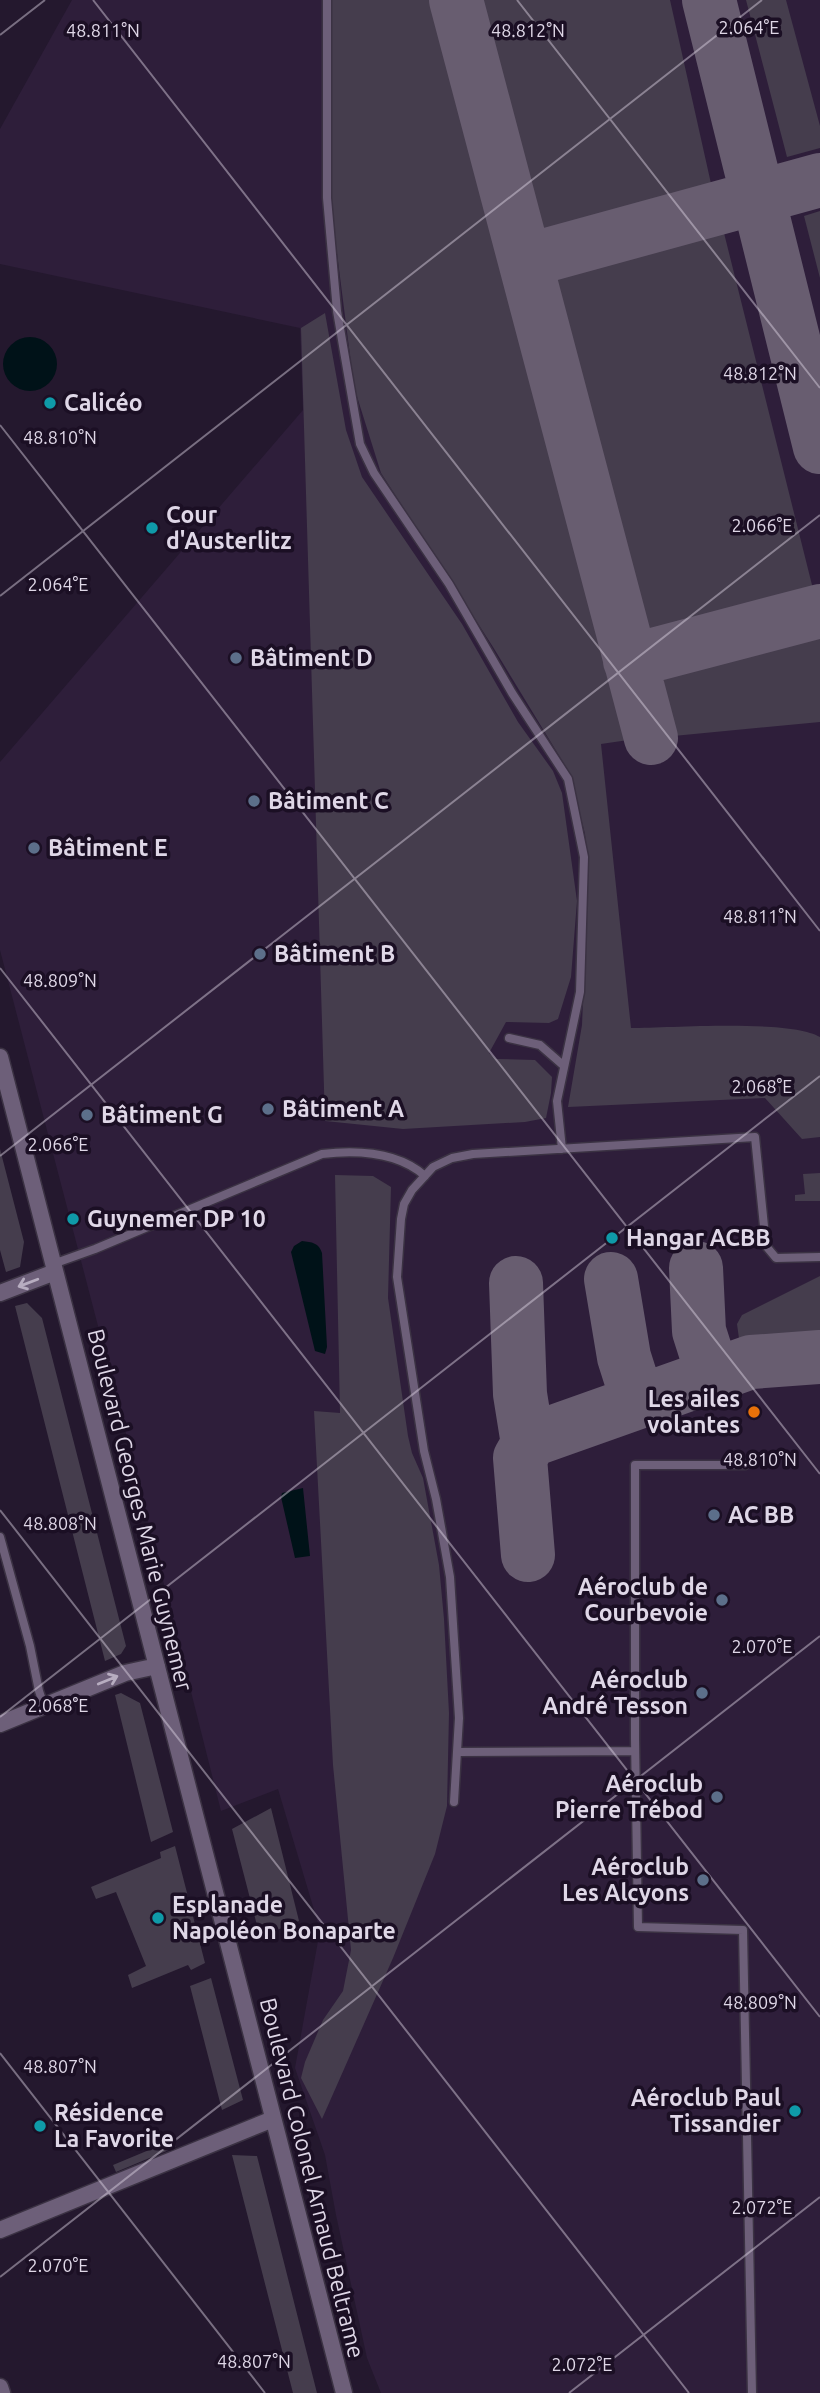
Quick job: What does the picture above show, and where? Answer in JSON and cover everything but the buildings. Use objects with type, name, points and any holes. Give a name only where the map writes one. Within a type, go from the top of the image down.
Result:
[{"type":"street","name":"Boulevard Georges Marie Guynemer","points":[[0,1057],[236,1973]]},
{"type":"street","points":[[0,1293],[54,1268]]},
{"type":"street","points":[[0,1724],[125,1673],[157,1666]]},
{"type":"street","name":"Boulevard Colonel Arnaud Beltrame","points":[[236,1973],[344,2393]]},
{"type":"street","points":[[0,2230],[273,2119]]},
{"type":"street","points":[[0,2388],[2,2393]]},
{"type":"lane","points":[[327,0],[327,198],[337,311],[360,444],[374,473],[449,584],[512,693],[568,779],[584,857],[580,992],[557,1101],[562,1149]]},
{"type":"lane","points":[[509,1038],[540,1045],[564,1066]]},
{"type":"lane","points":[[454,1802],[458,1718],[450,1577],[424,1451],[397,1277],[398,1242],[404,1204],[412,1190],[433,1167],[452,1158],[473,1154],[755,1136],[766,1246],[776,1258],[820,1257]]},
{"type":"lane","points":[[54,1268],[322,1154],[341,1152],[383,1156],[408,1163],[425,1176]]},
{"type":"lane","points":[[745,1465],[635,1465],[635,1751],[638,1927],[743,1930],[752,2393]]},
{"type":"lane","points":[[0,1537],[44,1706]]},
{"type":"lane","points":[[458,1752],[635,1751]]},
{"type":"shaded area","points":[[72,0],[820,0],[820,2393],[381,2393],[367,2358],[325,2155],[295,2068],[320,1930],[278,1789],[221,1811],[0,950],[0,762],[303,410],[300,328],[0,264],[0,129]]},
{"type":"shaded area","points":[[332,0],[441,0],[635,739],[601,744],[631,1028],[758,1026],[805,1031],[820,1037],[820,1137],[802,1139],[765,1098],[568,1107],[582,1025],[588,879],[585,834],[569,772],[493,647],[381,473],[354,387],[331,206]]},
{"type":"shaded area","points":[[468,0],[670,0],[714,197],[636,219],[534,241]]},
{"type":"shaded area","points":[[746,0],[786,0],[820,126],[820,148],[787,157]]},
{"type":"shaded area","points":[[820,211],[820,278],[804,216]]},
{"type":"shaded area","points":[[721,221],[815,597],[813,604],[637,647],[542,271]]},
{"type":"shaded area","points":[[325,313],[346,430],[362,477],[462,624],[518,722],[553,771],[562,793],[577,901],[571,977],[558,1019],[549,1023],[506,1022],[489,1053],[496,1059],[535,1060],[552,1077],[546,1118],[525,1122],[403,1129],[325,1121],[301,328]]},
{"type":"shaded area","points":[[35,337],[45,341],[53,349],[57,364],[53,379],[45,387],[25,391],[15,387],[7,379],[3,359],[7,349],[15,341]]},
{"type":"shaded area","points":[[817,625],[820,634],[820,722],[663,737],[646,670]]},
{"type":"shaded area","points":[[0,1149],[24,1242],[20,1267],[6,1272],[0,1250]]},
{"type":"shaded area","points":[[820,1173],[820,1201],[795,1201],[795,1195],[805,1194],[803,1174]]},
{"type":"shaded area","points":[[335,1175],[373,1176],[391,1187],[388,1298],[408,1436],[423,1478],[439,1565],[449,1713],[447,1806],[435,1854],[393,1958],[322,2119],[301,2078],[323,2020],[343,1991],[351,1950],[333,1765],[314,1411],[340,1413]]},
{"type":"shaded area","points":[[302,1241],[315,1244],[322,1253],[327,1347],[325,1354],[315,1351],[291,1252],[294,1246]]},
{"type":"shaded area","points":[[820,1276],[820,1344],[770,1347],[741,1353],[737,1324],[742,1315]]},
{"type":"shaded area","points":[[27,1303],[42,1318],[126,1646],[121,1654],[105,1661],[15,1306]]},
{"type":"shaded area","points":[[303,1488],[310,1556],[295,1558],[281,1497],[282,1493]]},
{"type":"shaded area","points":[[121,1693],[140,1703],[173,1832],[151,1842],[115,1695]]},
{"type":"shaded area","points":[[271,1808],[299,1921],[260,1937],[232,1829]]},
{"type":"shaded area","points":[[175,1846],[205,1963],[191,1970],[188,1965],[132,1988],[128,1975],[146,1966],[116,1892],[96,1899],[91,1887],[161,1858],[160,1852]]},
{"type":"shaded area","points":[[211,1978],[243,2100],[222,2110],[190,1986]]},
{"type":"shaded area","points":[[173,2140],[176,2147],[116,2172],[113,2165]]},
{"type":"shaded area","points":[[232,2155],[257,2156],[317,2393],[293,2393]]},
{"type":"taxiway","points":[[456,0],[651,738]]},
{"type":"taxiway","points":[[709,0],[820,447]]},
{"type":"taxiway","points":[[525,261],[820,180]]},
{"type":"taxiway","points":[[630,661],[820,611]]},
{"type":"taxiway","points":[[696,1268],[699,1331],[713,1375]]},
{"type":"taxiway","points":[[611,1279],[624,1357],[638,1401]]},
{"type":"taxiway","points":[[516,1283],[520,1394],[528,1444]]},
{"type":"taxiway","points":[[528,1555],[520,1458],[534,1439],[751,1362],[820,1357]]},
{"type":"place","name":"Calicéo","points":[[50,403]]},
{"type":"place","name":"Cour d'Austerlitz","points":[[152,528]]},
{"type":"place","name":"Bâtiment D","points":[[236,658]]},
{"type":"place","name":"Bâtiment C","points":[[254,801]]},
{"type":"place","name":"Bâtiment E","points":[[34,848]]},
{"type":"place","name":"Bâtiment B","points":[[260,954]]},
{"type":"place","name":"Bâtiment A","points":[[268,1109]]},
{"type":"place","name":"Bâtiment G","points":[[87,1115]]},
{"type":"place","name":"Guynemer DP 10","points":[[73,1219]]},
{"type":"place","name":"Hangar ACBB","points":[[612,1238]]},
{"type":"place","name":"Les ailes volantes","points":[[754,1412]]},
{"type":"place","name":"AC BB","points":[[714,1515]]},
{"type":"place","name":"Aéroclub de Courbevoie","points":[[722,1600]]},
{"type":"place","name":"Aéroclub André Tesson","points":[[702,1693]]},
{"type":"place","name":"Aéroclub Pierre Trébod","points":[[717,1797]]},
{"type":"place","name":"Aéroclub Les Alcyons","points":[[703,1880]]},
{"type":"place","name":"Esplanade Napoléon Bonaparte","points":[[158,1918]]},
{"type":"place","name":"Aéroclub Paul Tissandier","points":[[795,2111]]},
{"type":"place","name":"Résidence La Favorite","points":[[40,2126]]}]
